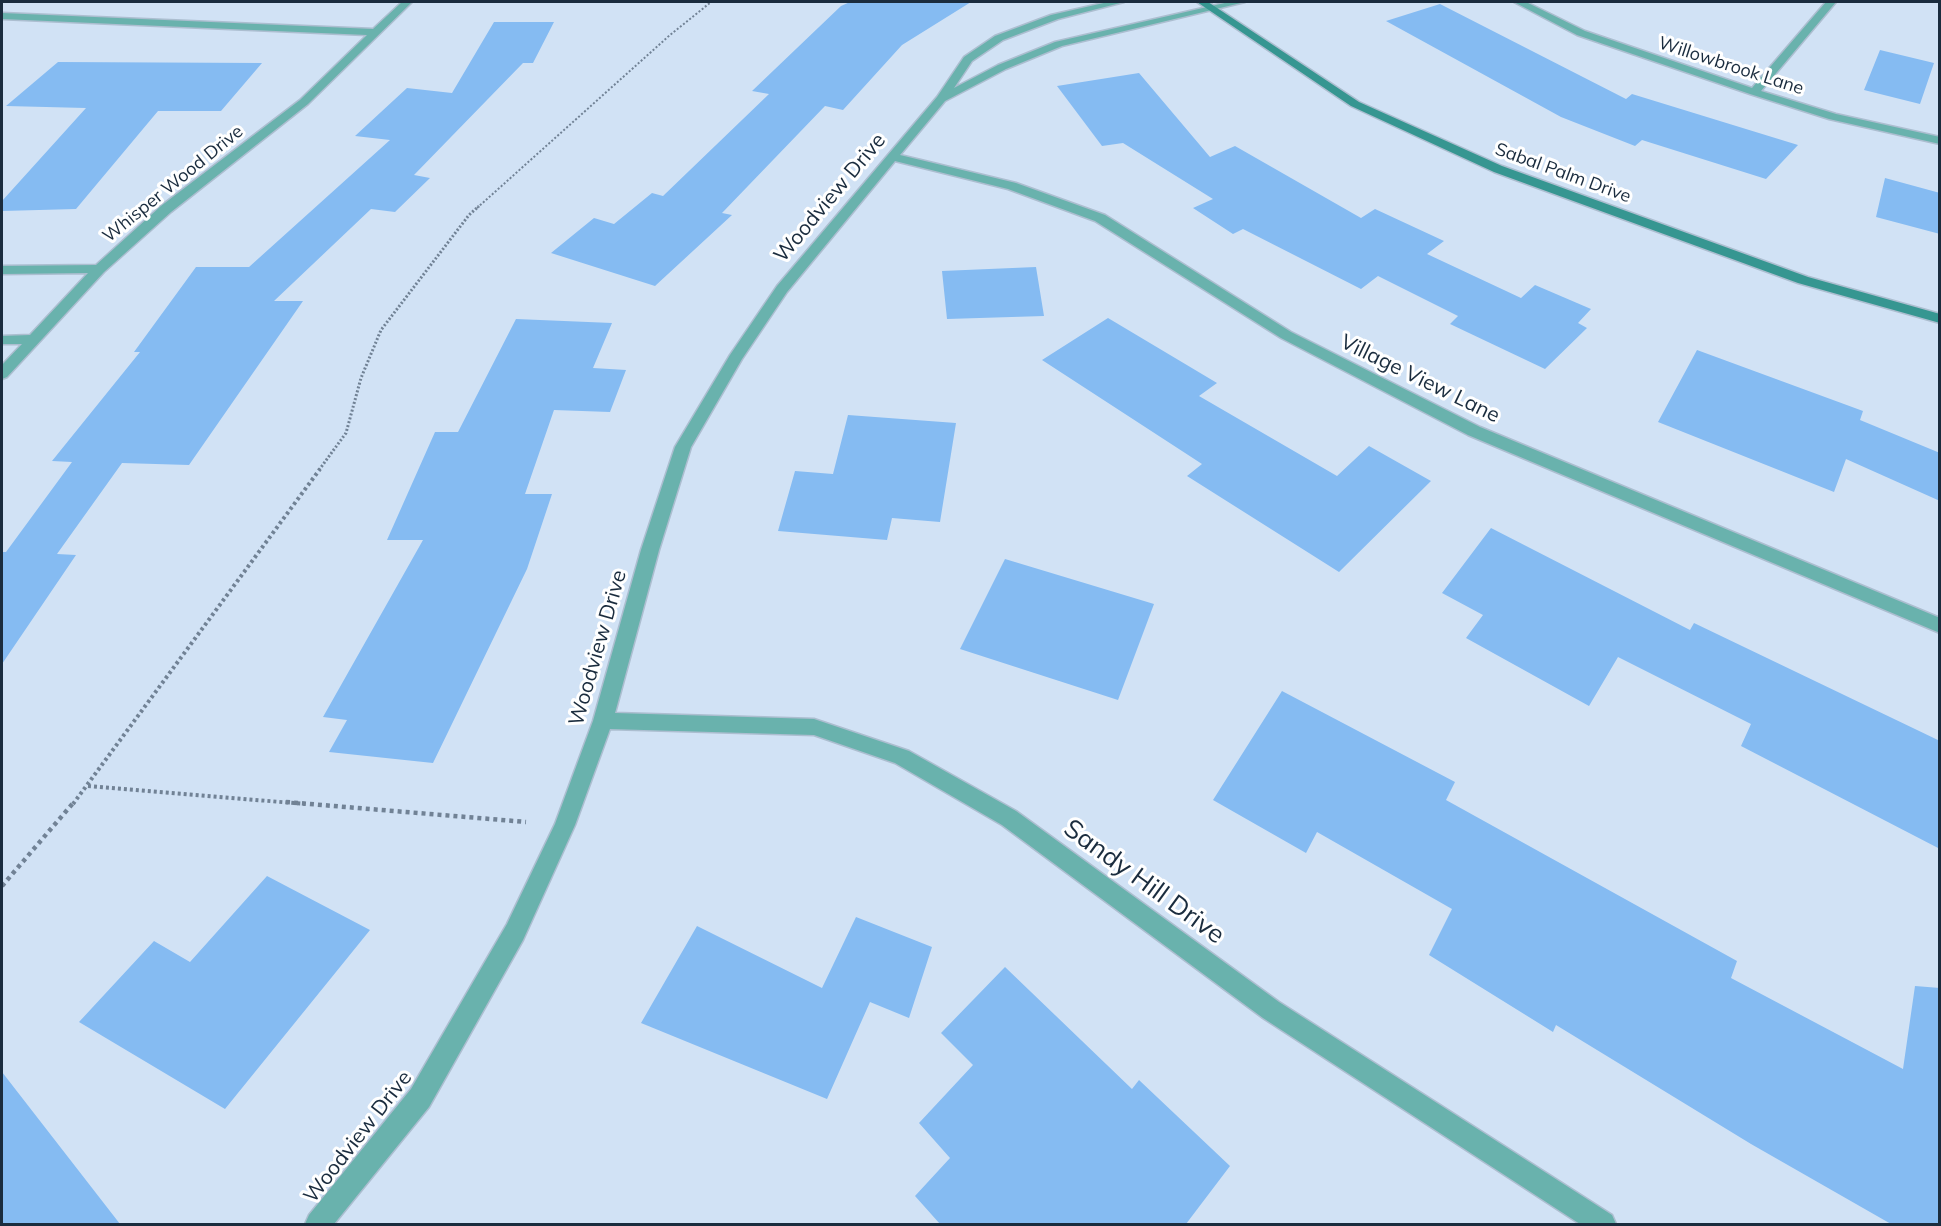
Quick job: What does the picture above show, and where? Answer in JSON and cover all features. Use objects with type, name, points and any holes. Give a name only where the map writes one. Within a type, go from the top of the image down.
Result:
[{"type":"street","name":"Whisper Wood Drive","points":[[2,374],[99,269],[166,209],[304,102],[407,2]]},
{"type":"street","name":"Woodview Drive","points":[[318,1224],[420,1098],[515,932],[565,825],[603,722],[650,550],[683,447],[735,358],[782,289],[941,99],[968,59],[999,38],[1055,17],[1119,2]]},
{"type":"street","name":"Woodview Drive","points":[[941,99],[1002,67],[1059,44],[1206,5],[1240,2]]},
{"type":"street","name":"Willowbrook Lane","points":[[1519,2],[1581,33],[1754,92],[1833,117],[1940,141]]},
{"type":"street","points":[[1754,92],[1832,2]]},
{"type":"street","name":"Sabal Palm Drive","points":[[1206,5],[1355,104],[1498,169],[1803,280],[1940,319]]},
{"type":"street","name":"Whisper Wood Drive","points":[[376,32],[382,12]]},
{"type":"street","points":[[2,16],[376,32]]},
{"type":"street","name":"Village View Lane","points":[[893,157],[1012,186],[1100,218],[1286,335],[1474,431],[1940,626]]},
{"type":"street","points":[[2,270],[99,269]]},
{"type":"street","points":[[2,340],[34,339]]},
{"type":"street","name":"Sandy Hill Drive","points":[[603,722],[814,727],[902,757],[1009,818],[1271,1010],[1603,1224]]},
{"type":"path","points":[[2,885],[88,786],[346,433],[361,378],[381,330],[469,215],[711,2]]},
{"type":"path","points":[[88,786],[565,825]]},
{"type":"building","points":[[850,2],[971,2],[902,45],[843,110],[825,106],[722,213],[732,215],[655,286],[551,253],[594,218],[614,224],[652,193],[663,196],[769,94],[752,91],[841,6]]},
{"type":"building","points":[[1440,4],[1626,99],[1632,94],[1798,145],[1766,179],[1642,140],[1635,146],[1561,117],[1386,21]]},
{"type":"building","points":[[494,22],[554,22],[533,63],[523,63],[414,175],[430,178],[395,212],[371,209],[274,301],[303,301],[189,465],[122,463],[57,554],[76,555],[2,664],[2,552],[6,552],[72,462],[52,461],[140,352],[134,352],[196,267],[249,267],[390,140],[355,136],[407,88],[452,93]]},
{"type":"building","points":[[1880,50],[1934,63],[1920,104],[1864,90]]},
{"type":"building","points":[[58,62],[262,63],[221,111],[158,111],[76,209],[2,211],[2,201],[86,108],[6,106]]},
{"type":"building","points":[[1139,73],[1210,157],[1235,146],[1361,218],[1375,209],[1444,241],[1427,254],[1521,298],[1535,285],[1591,309],[1578,323],[1587,328],[1545,369],[1450,324],[1458,316],[1378,276],[1361,289],[1243,229],[1233,234],[1193,208],[1213,199],[1123,143],[1102,146],[1057,86]]},
{"type":"building","points":[[1885,178],[1940,193],[1940,234],[1876,217]]},
{"type":"building","points":[[1036,267],[1044,316],[947,319],[942,271]]},
{"type":"building","points":[[1108,318],[1217,383],[1199,396],[1337,476],[1369,446],[1431,481],[1339,572],[1187,476],[1202,464],[1042,360]]},
{"type":"building","points":[[516,319],[612,323],[593,368],[626,370],[610,412],[554,410],[525,494],[552,494],[527,569],[433,763],[329,752],[347,720],[323,717],[423,540],[387,540],[435,432],[458,432]]},
{"type":"building","points":[[1697,350],[1863,411],[1860,420],[1940,453],[1940,501],[1846,459],[1834,492],[1658,422]]},
{"type":"building","points":[[848,415],[956,423],[940,522],[892,518],[887,540],[778,531],[795,471],[833,474]]},
{"type":"building","points":[[1491,528],[1690,630],[1694,623],[1940,741],[1940,849],[1741,746],[1751,724],[1618,657],[1589,706],[1466,638],[1483,615],[1442,593]]},
{"type":"building","points":[[1005,559],[1154,604],[1118,700],[960,649]]},
{"type":"building","points":[[1282,691],[1455,782],[1446,800],[1737,961],[1731,978],[1903,1069],[1915,986],[1940,988],[1940,1224],[1891,1224],[1751,1144],[1556,1025],[1553,1032],[1429,955],[1452,909],[1317,832],[1306,853],[1213,800]]},
{"type":"building","points":[[267,876],[370,930],[225,1109],[79,1022],[154,941],[190,962]]},
{"type":"building","points":[[856,917],[932,947],[909,1018],[870,1002],[827,1099],[641,1023],[697,926],[822,988]]},
{"type":"building","points":[[1005,967],[1132,1089],[1139,1080],[1230,1166],[1186,1224],[940,1224],[915,1196],[950,1158],[919,1123],[973,1065],[941,1033]]},
{"type":"building","points":[[2,1072],[120,1224],[2,1224]]}]
